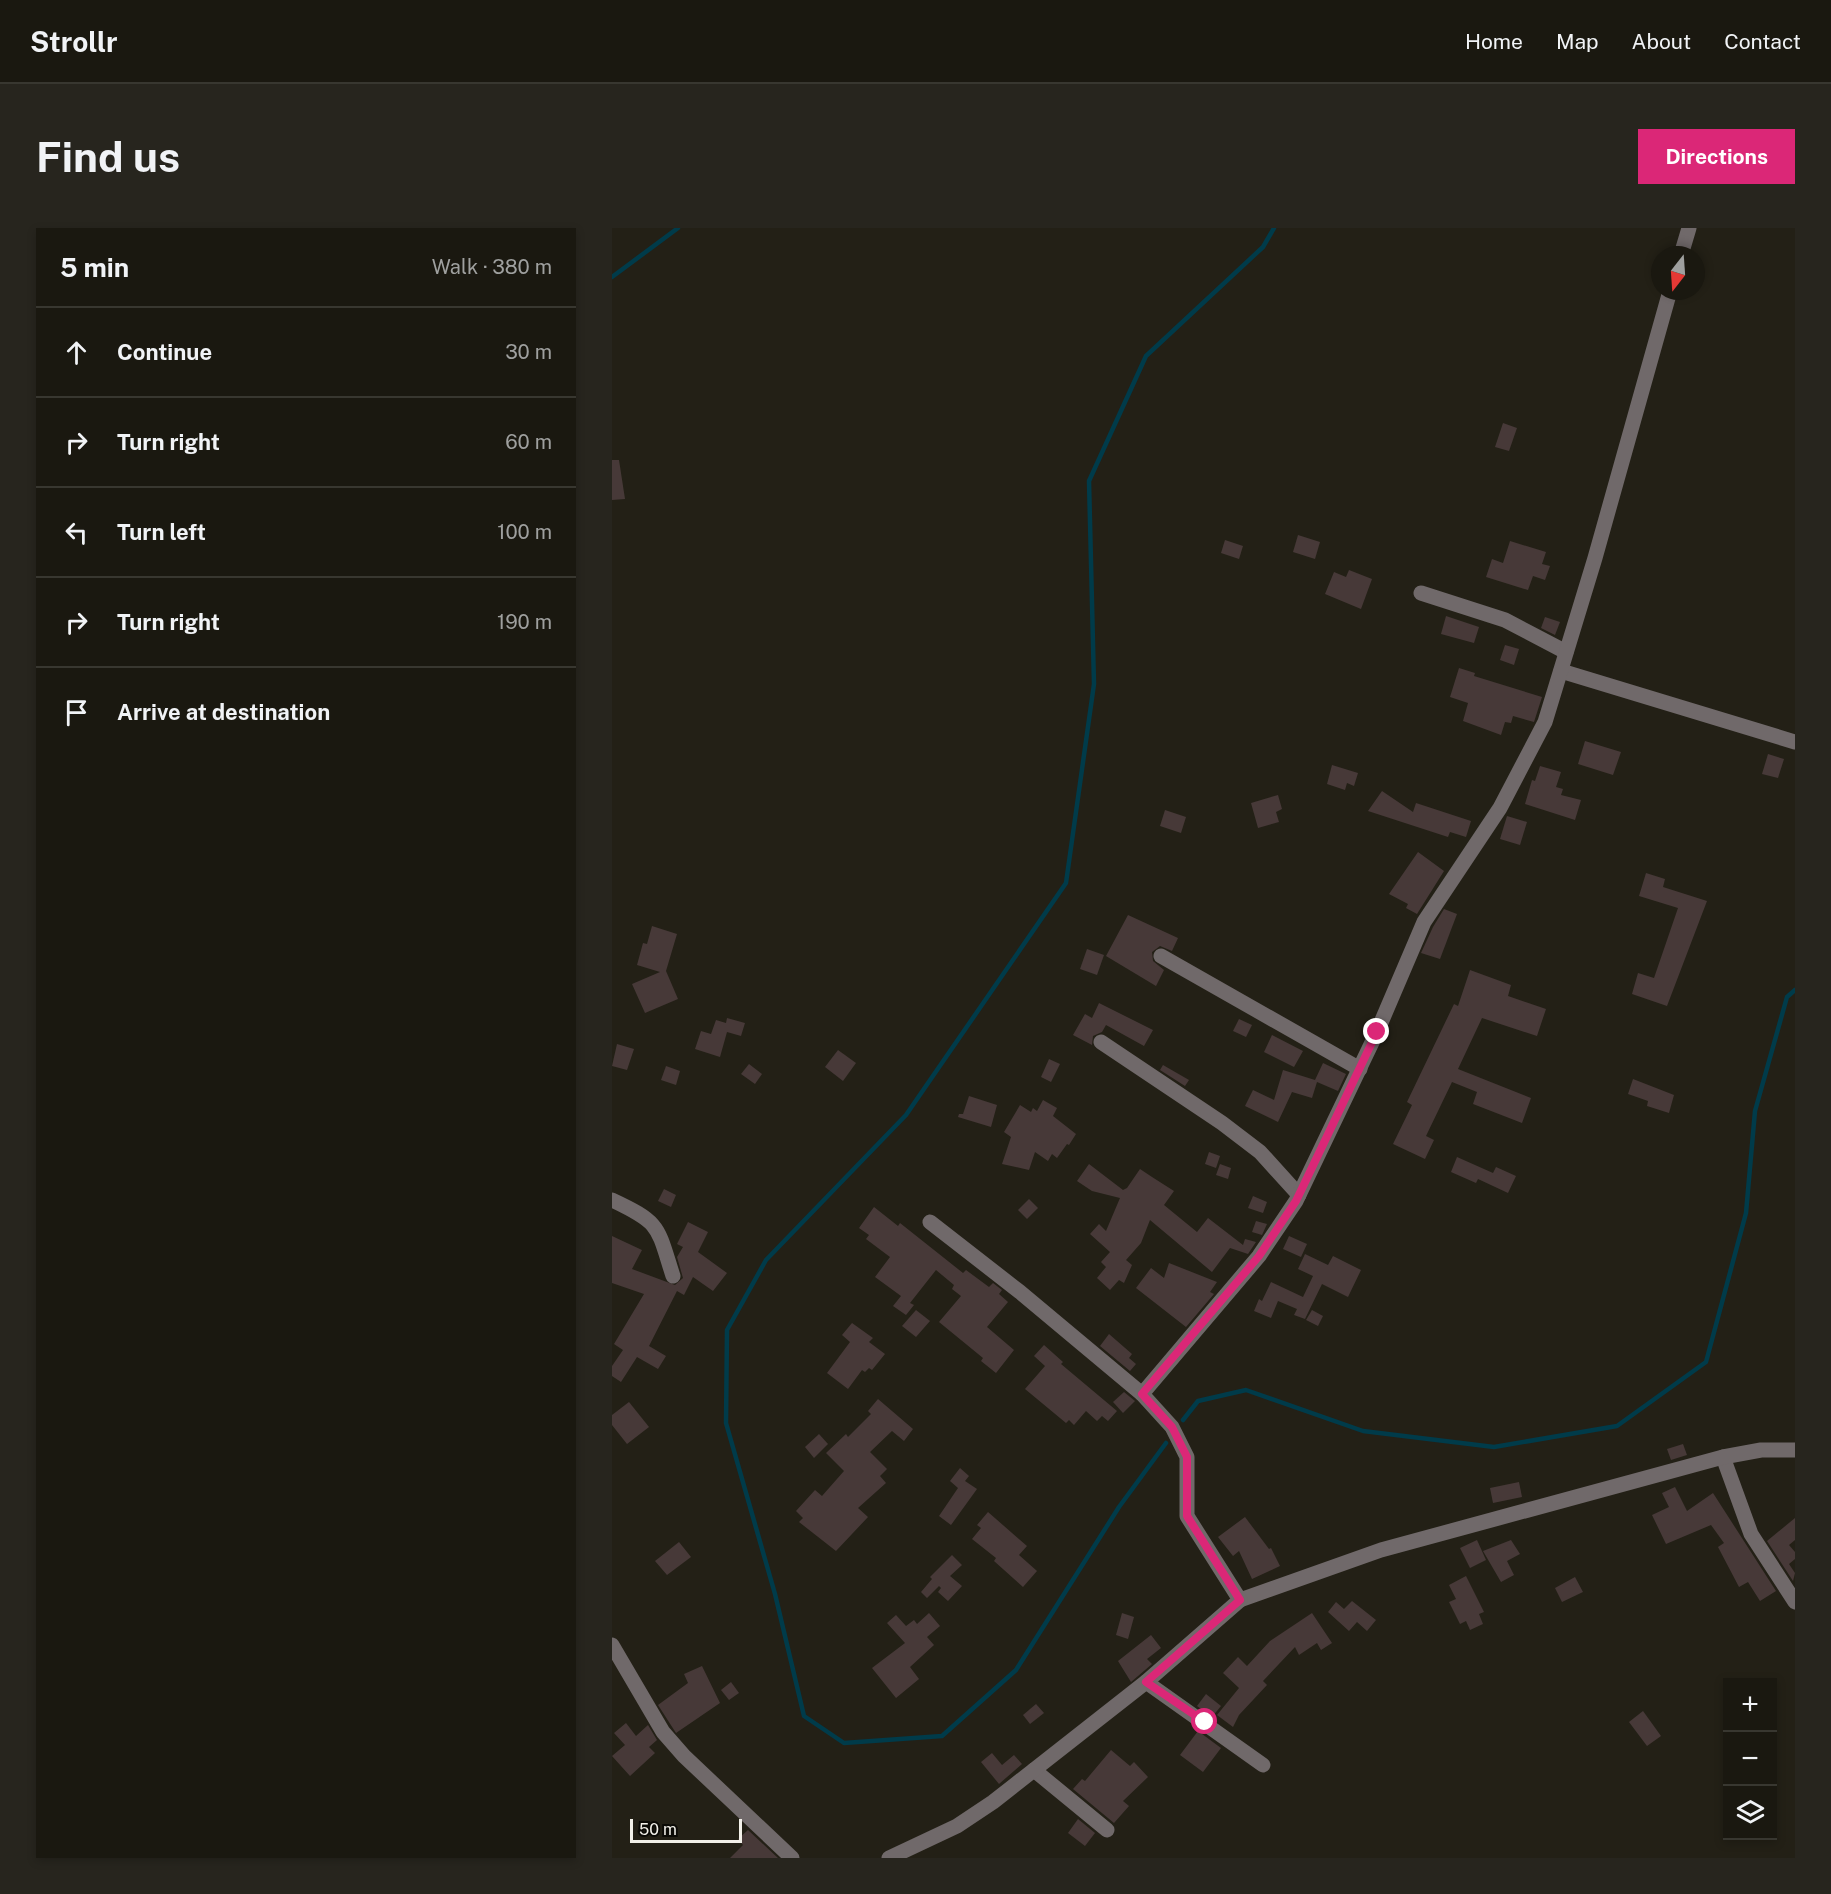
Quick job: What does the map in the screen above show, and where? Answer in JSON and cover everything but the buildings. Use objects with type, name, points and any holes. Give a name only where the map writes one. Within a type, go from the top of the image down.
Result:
[{"type":"street","points":[[1684,246],[1689,228]]},
{"type":"street","points":[[1147,1399],[1259,1256],[1299,1195],[1360,1069],[1424,922],[1500,808],[1545,722],[1667,300]]},
{"type":"street","points":[[1421,593],[1505,620],[1566,652]]},
{"type":"street","points":[[1561,671],[1795,742]]},
{"type":"street","points":[[1161,956],[1360,1069]]},
{"type":"street","points":[[1101,1041],[1250,1145],[1299,1195]]},
{"type":"street","points":[[612,1200],[649,1219],[658,1231],[673,1276]]},
{"type":"street","points":[[930,1222],[1020,1292],[1147,1399],[1172,1427],[1187,1457],[1187,1516],[1240,1600]]},
{"type":"street","points":[[889,1858],[957,1826],[1034,1770],[1146,1682],[1240,1600],[1381,1550],[1722,1457],[1761,1450],[1795,1450]]},
{"type":"street","points":[[1722,1457],[1751,1534],[1795,1602]]},
{"type":"street","points":[[612,1645],[663,1732],[684,1756],[792,1858]]},
{"type":"street","points":[[1146,1682],[1263,1765]]},
{"type":"street","points":[[1034,1770],[1107,1830]]},
{"type":"waterway","points":[[612,277],[678,228]]},
{"type":"waterway","points":[[1166,1443],[1119,1507],[1016,1670],[942,1736],[844,1743],[804,1716],[775,1594],[726,1423],[727,1330],[766,1260],[906,1115],[1066,883],[1094,684],[1089,481],[1146,356],[1263,247],[1274,228]]},
{"type":"waterway","points":[[1183,1420],[1198,1401],[1246,1390],[1363,1431],[1494,1447],[1617,1426],[1706,1362],[1746,1213],[1755,1111],[1787,997],[1795,990]]},
{"type":"route","points":[[1205,1722],[1146,1682],[1240,1600],[1187,1516],[1189,1482],[1187,1457],[1172,1427],[1142,1394],[1259,1256],[1296,1201],[1377,1032]]}]
